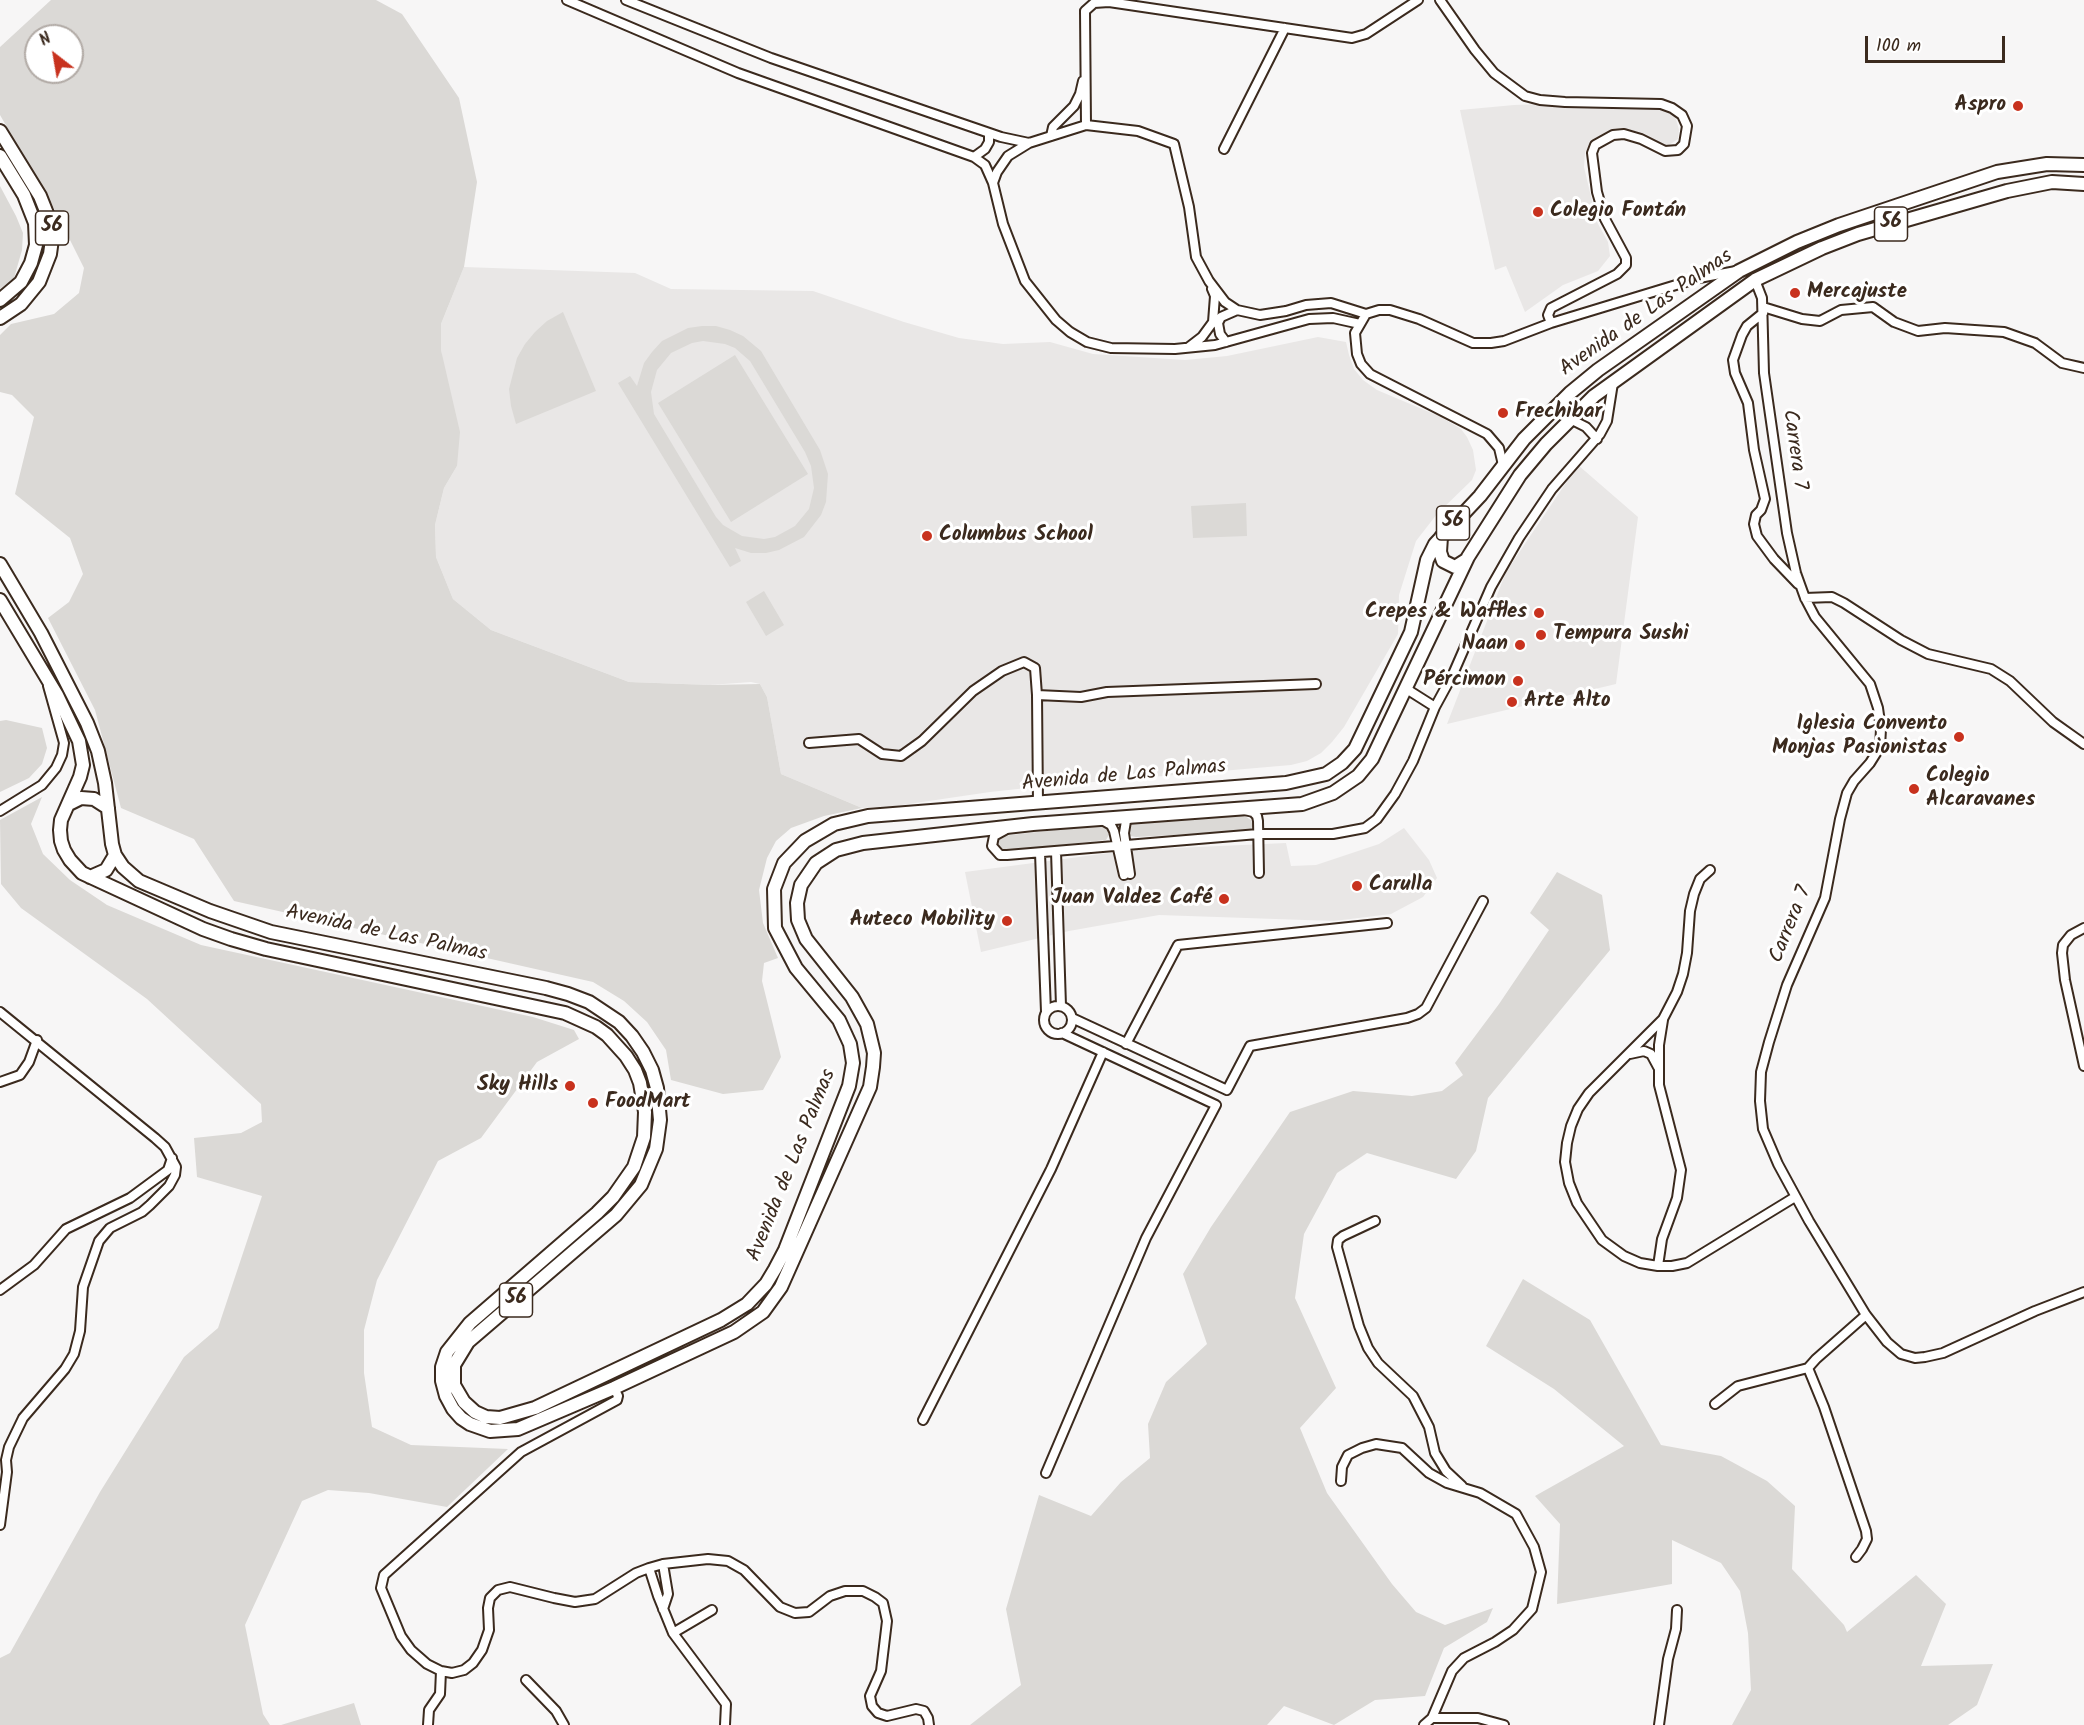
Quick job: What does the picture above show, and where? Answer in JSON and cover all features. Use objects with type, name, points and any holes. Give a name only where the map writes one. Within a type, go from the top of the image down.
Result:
[{"type":"main road","name":"56","points":[[0,131],[40,196],[53,232],[50,254],[39,282],[21,304],[0,318]]},
{"type":"main road","name":"56","points":[[0,156],[24,195],[35,223],[36,245],[31,263],[21,282],[0,300]]},
{"type":"main road","name":"Avenida de Las Palmas","points":[[0,564],[41,633],[87,723],[102,768],[109,833],[115,855],[129,874],[139,881],[237,921],[271,932],[568,994],[603,1011],[619,1022],[638,1044],[652,1070],[657,1088],[660,1120],[656,1149],[640,1185],[616,1215],[468,1342],[454,1365],[454,1385],[464,1402],[474,1412],[486,1417],[500,1418],[535,1408],[722,1320],[747,1304],[761,1289],[785,1250],[849,1086],[853,1063],[850,1044],[839,1020],[796,968],[775,928],[774,889],[784,863],[805,841],[846,820],[868,816],[1286,783],[1326,774],[1342,764],[1355,749],[1411,632],[1427,560],[1435,544],[1476,501],[1524,439],[1570,393],[1625,350],[1739,271],[1797,242],[1829,228],[1997,172],[2047,164],[2084,165]]},
{"type":"main road","name":"Avenida de Las Palmas","points":[[0,600],[45,674],[75,730],[82,753],[83,765],[80,777],[61,820],[60,841],[69,860],[82,873],[203,929],[231,939],[266,949],[565,1014],[596,1027],[607,1035],[635,1070],[643,1097],[645,1127],[634,1167],[613,1197],[597,1213],[470,1323],[447,1352],[442,1374],[446,1396],[453,1409],[470,1424],[490,1431],[503,1431],[526,1426],[615,1388],[734,1332],[751,1322],[770,1304],[789,1271],[872,1082],[874,1053],[867,1024],[852,998],[806,939],[798,920],[801,885],[816,863],[836,850],[849,846],[944,833],[1302,804],[1333,794],[1358,776],[1372,759],[1468,557],[1520,475],[1594,396],[1613,381],[1822,248],[1858,234],[1996,194],[2052,182],[2084,184]]},
{"type":"main road","points":[[1441,536],[1440,552],[1443,561],[1449,566],[1458,566],[1468,557]]},
{"type":"main road","points":[[69,804],[81,798],[94,799],[108,808]]},
{"type":"main road","points":[[90,877],[106,870],[115,855]]},
{"type":"street","points":[[567,0],[738,73],[974,156],[986,165],[1003,224],[1025,281],[1056,320],[1087,342],[1112,348],[1139,350],[1188,348],[1215,345],[1309,319],[1334,318],[1360,324]]},
{"type":"street","points":[[626,0],[771,58],[989,134],[1029,143]]},
{"type":"street","points":[[1086,125],[1085,11],[1094,3],[1109,2],[1346,38],[1358,37],[1418,0]]},
{"type":"street","points":[[1440,0],[1494,73],[1525,96],[1556,101],[1661,104],[1682,115],[1687,126],[1684,144],[1678,150],[1665,151],[1641,139],[1624,134],[1613,135],[1595,145],[1592,153],[1597,192],[1605,219],[1626,258],[1626,265],[1617,274],[1551,308],[1548,315],[1551,322]]},
{"type":"street","points":[[1224,149],[1285,28]]},
{"type":"street","points":[[1051,136],[1053,127],[1070,112],[1078,100],[1084,70]]},
{"type":"street","points":[[993,183],[997,172],[1008,156],[1029,143],[1086,125],[1138,130],[1174,144],[1189,207],[1196,257],[1215,296],[1213,322],[1202,337],[1188,348]]},
{"type":"street","points":[[974,156],[985,149],[989,142],[989,134]]},
{"type":"street","points":[[1209,282],[1225,302],[1237,310],[1260,315],[1306,305],[1330,303],[1366,314],[1379,310],[1403,314],[1473,343],[1504,340],[1551,322],[1699,278],[1739,271]]},
{"type":"street","name":"Carrera 7","points":[[1759,290],[1763,310],[1764,372],[1787,533],[1796,573],[1815,617],[1870,684],[1878,708],[1881,729],[1880,747],[1847,793],[1825,898],[1787,985],[1761,1072],[1760,1101],[1763,1129],[1795,1197],[1866,1315],[1897,1352],[1906,1356],[1925,1357],[1943,1353],[2035,1311],[2084,1292]]},
{"type":"street","points":[[1801,587],[1765,549],[1757,536],[1754,524],[1756,515],[1766,499],[1754,450],[1748,403],[1734,373],[1733,360],[1747,326],[1763,310],[1820,321],[1841,310],[1873,307],[1894,322],[1917,331],[1945,328],[2004,332],[2035,343],[2061,363],[2084,368]]},
{"type":"street","points":[[1226,342],[1220,334],[1218,323],[1221,317],[1237,310]]},
{"type":"street","points":[[1366,314],[1355,333],[1357,354],[1361,364],[1370,374],[1480,430],[1495,441],[1503,465]]},
{"type":"street","points":[[1015,826],[994,836],[992,846],[1000,855],[1258,834],[1333,834],[1365,828],[1377,819],[1395,794],[1413,760],[1435,707],[1453,674],[1491,587],[1519,538],[1552,489],[1597,439],[1607,421],[1613,381]]},
{"type":"street","points":[[1570,419],[1586,427],[1597,439]]},
{"type":"street","points":[[1805,598],[1832,597],[1928,654],[1991,669],[2010,681],[2054,722],[2084,744]]},
{"type":"street","points":[[809,743],[859,739],[882,754],[901,756],[922,741],[973,691],[1002,671],[1024,662],[1035,668],[1038,804]]},
{"type":"street","points":[[0,811],[42,785],[56,768],[62,755],[64,743],[45,674]]},
{"type":"street","points":[[1037,695],[1081,697],[1107,692],[1316,684]]},
{"type":"street","points":[[1405,688],[1435,707]]},
{"type":"street","points":[[1241,808],[1257,816],[1259,873]]},
{"type":"street","points":[[1121,846],[1124,826],[1132,816]]},
{"type":"street","points":[[1101,819],[1111,825],[1121,846],[1127,874]]},
{"type":"street","points":[[1056,851],[1060,1006]]},
{"type":"street","points":[[1040,853],[1046,1012],[1044,1020],[1047,1028],[1053,1033],[1062,1033],[1216,1105],[1146,1238],[1046,1473]]},
{"type":"street","points":[[1710,870],[1700,879],[1694,894],[1683,974],[1677,992],[1663,1019],[1589,1093],[1578,1109],[1569,1134],[1565,1162],[1569,1183],[1577,1203],[1602,1240],[1624,1256],[1640,1263],[1658,1266],[1687,1263],[1795,1197]]},
{"type":"street","points":[[1046,1012],[1053,1007],[1060,1006],[1069,1012],[1072,1018],[1227,1090],[1250,1046],[1407,1018],[1418,1014],[1426,1008],[1483,901]]},
{"type":"street","points":[[1126,1044],[1178,945],[1387,923]]},
{"type":"street","points":[[2084,928],[2071,935],[2063,945],[2062,953],[2065,980],[2084,1066]]},
{"type":"street","points":[[0,1012],[156,1138],[165,1147],[176,1167],[175,1175],[169,1186],[142,1212],[110,1228],[99,1241],[83,1287],[80,1331],[74,1354],[65,1369],[23,1418],[9,1448],[0,1525]]},
{"type":"street","points":[[1062,1033],[1068,1029],[1072,1018]]},
{"type":"street","points":[[1658,1266],[1662,1239],[1677,1198],[1681,1170],[1659,1085],[1658,1067],[1663,1019]]},
{"type":"street","points":[[0,1082],[20,1074],[29,1062],[37,1040]]},
{"type":"street","points":[[1629,1054],[1644,1051],[1651,1054],[1658,1067]]},
{"type":"street","points":[[923,1419],[1051,1169],[1103,1052]]},
{"type":"street","points":[[0,1290],[34,1265],[66,1229],[130,1198],[168,1170],[172,1158]]},
{"type":"street","points":[[1375,1221],[1343,1236],[1338,1240],[1337,1246],[1359,1326],[1368,1348],[1378,1363],[1413,1396],[1429,1427],[1435,1453],[1446,1471],[1465,1489]]},
{"type":"street","points":[[1715,1404],[1738,1386],[1808,1368],[1815,1359],[1866,1315]]},
{"type":"street","points":[[1808,1368],[1824,1407],[1866,1531],[1867,1539],[1856,1557]]},
{"type":"street","points":[[615,1388],[617,1400],[521,1452],[384,1575],[381,1588],[401,1636],[411,1650],[427,1664],[441,1671],[452,1673],[464,1670],[473,1663],[482,1650],[489,1630],[490,1598],[498,1590],[510,1587],[575,1602],[595,1599],[636,1573],[649,1568],[708,1558],[728,1561],[744,1570],[780,1607],[795,1613],[809,1612],[830,1596],[845,1591],[863,1592],[883,1603],[887,1621],[881,1671],[870,1696],[872,1706],[878,1713],[886,1716],[915,1709],[924,1712],[929,1725]]},
{"type":"street","points":[[1341,1481],[1342,1467],[1348,1455],[1377,1444],[1402,1448],[1429,1473],[1447,1483],[1480,1493],[1516,1514],[1534,1547],[1541,1572],[1532,1609],[1513,1630],[1464,1658],[1452,1671],[1432,1718],[1424,1725]]},
{"type":"street","points":[[663,1564],[668,1594],[663,1609]]},
{"type":"street","points":[[649,1568],[673,1633],[726,1704],[725,1725]]},
{"type":"street","points":[[673,1633],[712,1610]]},
{"type":"street","points":[[1659,1725],[1668,1659],[1676,1629],[1677,1610]]},
{"type":"street","points":[[428,1725],[429,1710],[440,1694],[441,1671]]},
{"type":"street","points":[[526,1680],[556,1711],[564,1725]]},
{"type":"street","points":[[1432,1718],[1478,1718],[1504,1725]]},
{"type":"shaded area","points":[[51,0],[376,0],[402,14],[459,98],[477,182],[464,267],[441,324],[441,350],[460,432],[457,466],[444,488],[435,525],[436,557],[453,599],[491,630],[629,682],[760,684],[767,697],[781,774],[862,808],[824,816],[791,828],[776,841],[767,858],[759,890],[763,923],[778,958],[764,963],[762,981],[781,1057],[763,1090],[723,1094],[671,1080],[666,1050],[647,1022],[624,1001],[593,982],[234,901],[194,839],[121,808],[95,710],[48,618],[69,602],[83,574],[70,538],[15,494],[34,417],[12,395],[0,392],[0,335],[11,324],[54,314],[79,293],[84,268],[56,212],[0,115],[0,47],[24,25],[24,84],[84,84],[84,24],[25,24]]},
{"type":"shaded area","name":"Colegio Fontán","points":[[1567,103],[1665,108],[1676,119],[1679,130],[1678,139],[1665,145],[1643,133],[1626,129],[1611,130],[1592,142],[1585,152],[1584,167],[1597,222],[1608,242],[1610,256],[1598,271],[1563,285],[1525,312],[1506,266],[1495,270],[1460,110]]},
{"type":"shaded area","points":[[0,186],[23,233],[22,250],[14,278],[0,289]]},
{"type":"shaded area","name":"Columbus School","points":[[464,267],[635,273],[671,289],[813,291],[959,338],[1003,344],[1050,342],[1093,354],[1185,360],[1227,356],[1318,337],[1346,342],[1354,369],[1363,380],[1377,390],[1441,417],[1461,429],[1473,450],[1476,470],[1472,480],[1437,514],[1416,541],[1399,595],[1398,634],[1344,727],[1321,753],[1307,761],[1291,765],[1036,787],[895,806],[862,808],[781,774],[767,697],[760,684],[751,682],[710,685],[629,682],[491,630],[453,599],[436,557],[435,525],[444,488],[457,466],[441,350],[441,324]]},
{"type":"shaded area","points":[[563,312],[596,391],[516,424],[509,389],[517,358],[535,332],[547,321]]},
{"type":"shaded area","points":[[716,326],[730,330],[743,336],[761,351],[820,450],[828,474],[826,502],[821,515],[804,537],[779,550],[766,553],[751,553],[735,548],[741,561],[730,567],[618,383],[630,376],[637,386],[644,363],[652,352],[662,341],[688,328]],"holes":[[[703,341],[735,348],[750,361],[805,452],[811,466],[814,488],[809,509],[795,526],[775,537],[764,539],[742,536],[723,525],[654,414],[651,392],[657,370],[671,353],[692,343]]]},
{"type":"shaded area","points":[[735,355],[808,474],[731,522],[658,403]]},
{"type":"shaded area","points":[[1578,465],[1638,517],[1616,684],[1447,724],[1506,572]]},
{"type":"shaded area","points":[[1246,503],[1247,536],[1193,538],[1191,506]]},
{"type":"shaded area","points":[[764,591],[784,625],[766,636],[746,602]]},
{"type":"shaded area","points":[[6,720],[42,728],[47,748],[42,764],[29,778],[0,792],[0,721]]},
{"type":"shaded area","points":[[42,797],[31,824],[43,854],[70,880],[107,905],[201,945],[533,1017],[574,1030],[579,1039],[537,1062],[481,1138],[438,1161],[377,1280],[364,1330],[364,1373],[372,1427],[411,1445],[508,1449],[447,1507],[369,1493],[328,1490],[302,1501],[245,1625],[263,1714],[270,1725],[0,1725],[0,1658],[10,1653],[100,1492],[184,1357],[218,1328],[262,1196],[197,1177],[194,1138],[241,1133],[262,1122],[261,1104],[147,999],[21,908],[1,884],[0,820]]},
{"type":"shaded area","points":[[1243,815],[1251,820],[1253,826],[1249,831],[1136,837],[1130,836],[1128,830],[1130,825],[1136,822]]},
{"type":"shaded area","points":[[1099,825],[1108,829],[1109,835],[1106,840],[1003,851],[996,847],[997,838],[1002,836]]},
{"type":"shaded area","points":[[1404,828],[1429,860],[1437,878],[1423,897],[1391,914],[1334,921],[1159,915],[1069,931],[981,952],[965,872],[1132,850],[1286,843],[1291,866],[1316,865],[1379,844]]},
{"type":"shaded area","points":[[1557,872],[1602,895],[1610,950],[1488,1098],[1476,1151],[1456,1179],[1367,1153],[1337,1173],[1304,1234],[1295,1298],[1336,1388],[1300,1428],[1327,1493],[1392,1584],[1416,1612],[1445,1625],[1493,1608],[1487,1622],[1444,1648],[1425,1696],[1375,1700],[1334,1725],[1284,1706],[1267,1725],[970,1725],[1021,1685],[1006,1609],[1039,1495],[1091,1516],[1121,1482],[1150,1458],[1148,1424],[1166,1382],[1207,1344],[1183,1274],[1211,1227],[1290,1112],[1353,1091],[1412,1096],[1442,1091],[1463,1075],[1455,1063],[1499,1004],[1549,930],[1530,913]]},
{"type":"shaded area","points":[[1523,1279],[1590,1320],[1661,1445],[1721,1456],[1767,1481],[1795,1506],[1792,1569],[1844,1625],[1847,1632],[1916,1575],[1946,1604],[1921,1666],[1993,1664],[1977,1705],[1948,1725],[1732,1725],[1751,1690],[1748,1633],[1740,1591],[1721,1563],[1672,1540],[1672,1584],[1557,1604],[1560,1524],[1535,1496],[1624,1446],[1554,1389],[1486,1346]]},
{"type":"shaded area","points":[[354,1703],[361,1725],[281,1725]]},
{"type":"place","name":"Aspro","points":[[2018,106]]},
{"type":"place","name":"Colegio Fontán","points":[[1538,212]]},
{"type":"place","name":"Mercajuste","points":[[1795,293]]},
{"type":"place","name":"Frechibar","points":[[1503,413]]},
{"type":"place","name":"Columbus School","points":[[927,536]]},
{"type":"place","name":"Crepes & Waffles","points":[[1539,613]]},
{"type":"place","name":"Tempura Sushi","points":[[1541,635]]},
{"type":"place","name":"Naan","points":[[1520,645]]},
{"type":"place","name":"Pércimon","points":[[1518,681]]},
{"type":"place","name":"Arte Alto","points":[[1512,702]]},
{"type":"place","name":"Iglesia Convento Monjas Pasionistas","points":[[1959,737]]},
{"type":"place","name":"Colegio Alcaravanes","points":[[1914,789]]},
{"type":"place","name":"Carulla","points":[[1357,886]]},
{"type":"place","name":"Juan Valdez Café","points":[[1224,899]]},
{"type":"place","name":"Auteco Mobility","points":[[1007,921]]},
{"type":"place","name":"Sky Hills","points":[[570,1086]]},
{"type":"place","name":"FoodMart","points":[[593,1103]]}]
